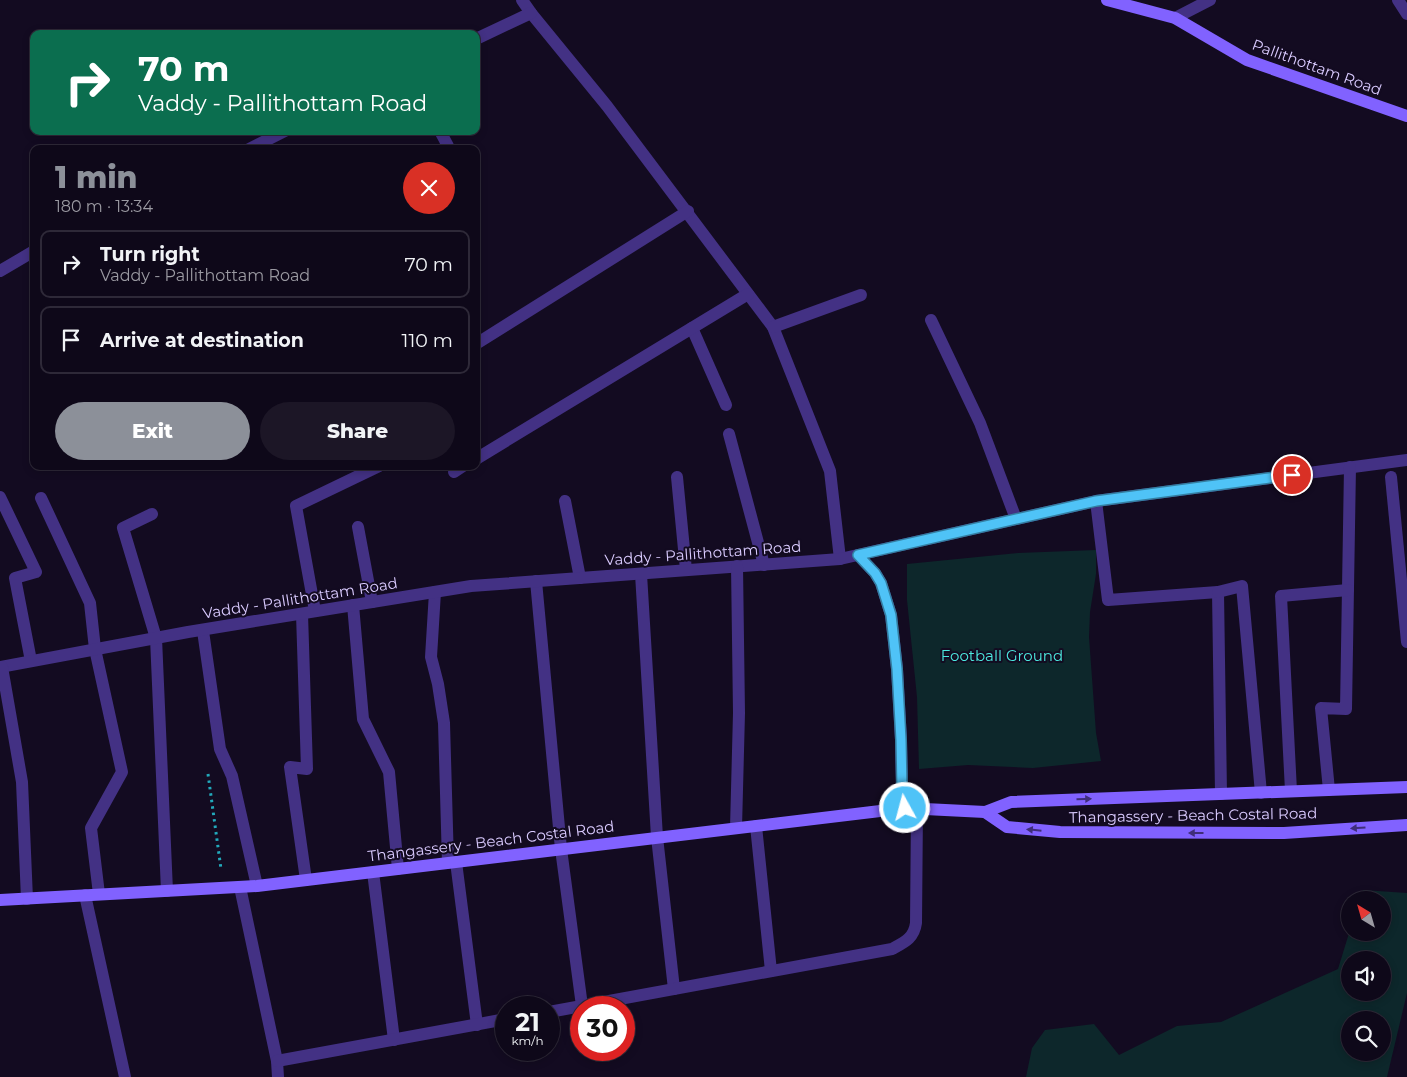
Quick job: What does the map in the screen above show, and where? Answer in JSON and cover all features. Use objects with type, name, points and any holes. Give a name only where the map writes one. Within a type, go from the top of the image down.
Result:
[{"type":"street","points":[[522,0],[688,211],[773,326],[830,471],[840,559]]},
{"type":"street","name":"Pallithottam Road","points":[[1108,0],[1175,18],[1247,60],[1407,116]]},
{"type":"street","points":[[1175,18],[1210,0]]},
{"type":"street","points":[[1398,0],[1407,14]]},
{"type":"street","points":[[480,38],[531,13]]},
{"type":"street","points":[[257,145],[277,135]]},
{"type":"street","points":[[480,341],[688,211]]},
{"type":"street","points":[[0,271],[30,253]]},
{"type":"street","points":[[480,456],[748,294]]},
{"type":"street","points":[[773,326],[861,295]]},
{"type":"street","points":[[931,320],[980,423],[1016,519]]},
{"type":"street","points":[[692,328],[726,405]]},
{"type":"street","points":[[729,434],[764,565]]},
{"type":"street","name":"Vaddy - Pallithottam Road","points":[[1,667],[156,638],[471,586],[840,559],[1096,501],[1407,460]]},
{"type":"street","points":[[1329,790],[1321,708],[1346,710],[1350,467]]},
{"type":"street","points":[[315,611],[296,506],[371,470]]},
{"type":"street","points":[[677,477],[686,570]]},
{"type":"street","points":[[1391,477],[1407,642]]},
{"type":"street","points":[[0,497],[36,572],[15,578],[31,661]]},
{"type":"street","points":[[41,498],[90,603],[95,649],[122,772],[91,828],[99,894]]},
{"type":"street","points":[[566,501],[580,578]]},
{"type":"street","points":[[1096,501],[1108,600],[1218,592],[1242,586],[1261,793]]},
{"type":"street","points":[[152,514],[123,528],[156,638],[167,891]]},
{"type":"street","points":[[358,527],[372,602]]},
{"type":"street","points":[[635,996],[892,949],[907,942],[915,933],[911,808],[902,788],[897,669],[891,615],[881,583],[875,573],[858,555]]},
{"type":"street","points":[[736,828],[739,713],[737,566]]},
{"type":"street","points":[[641,574],[657,837],[674,989]]},
{"type":"street","points":[[536,581],[561,849],[581,996]]},
{"type":"street","points":[[1291,791],[1280,596],[1348,590]]},
{"type":"street","points":[[435,592],[431,658],[438,684],[444,723],[452,862],[477,1025]]},
{"type":"street","points":[[1218,592],[1221,794]]},
{"type":"street","points":[[353,605],[363,719],[389,772],[398,869]]},
{"type":"street","points":[[302,614],[307,769],[290,767],[306,880]]},
{"type":"street","points":[[203,631],[220,749],[232,776],[257,886]]},
{"type":"street","points":[[1,667],[22,782],[27,898]]},
{"type":"street","name":"Thangassery - Beach Costal Road","points":[[0,900],[257,886],[911,808],[985,812],[1010,802],[1407,787]]},
{"type":"street","name":"Thangassery - Beach Costal Road","points":[[985,812],[1007,827],[1060,832],[1284,833],[1407,824]]},
{"type":"street","points":[[756,826],[771,971]]},
{"type":"street","points":[[373,872],[394,1040]]},
{"type":"street","points":[[240,886],[277,1061],[278,1077]]},
{"type":"street","points":[[86,895],[125,1077]]},
{"type":"street","points":[[277,1061],[495,1021]]},
{"type":"green space","name":"Football Ground","points":[[1096,550],[1096,574],[1090,612],[1089,637],[1096,733],[1101,761],[1033,768],[968,765],[919,769],[917,697],[907,600],[907,564],[1018,553]]},
{"type":"green space","points":[[1391,892],[1407,893],[1407,993],[1391,1060],[1391,1011],[1341,1011],[1341,1061],[1391,1061],[1387,1077],[1026,1077],[1032,1048],[1045,1030],[1094,1024],[1119,1055],[1177,1026],[1221,1022],[1338,969],[1341,959],[1341,1001],[1391,1001],[1391,951],[1344,951],[1347,941],[1391,941]]},
{"type":"route","points":[[905,808],[902,788],[897,669],[889,604],[875,573],[858,555],[1096,501],[1292,475]]}]
